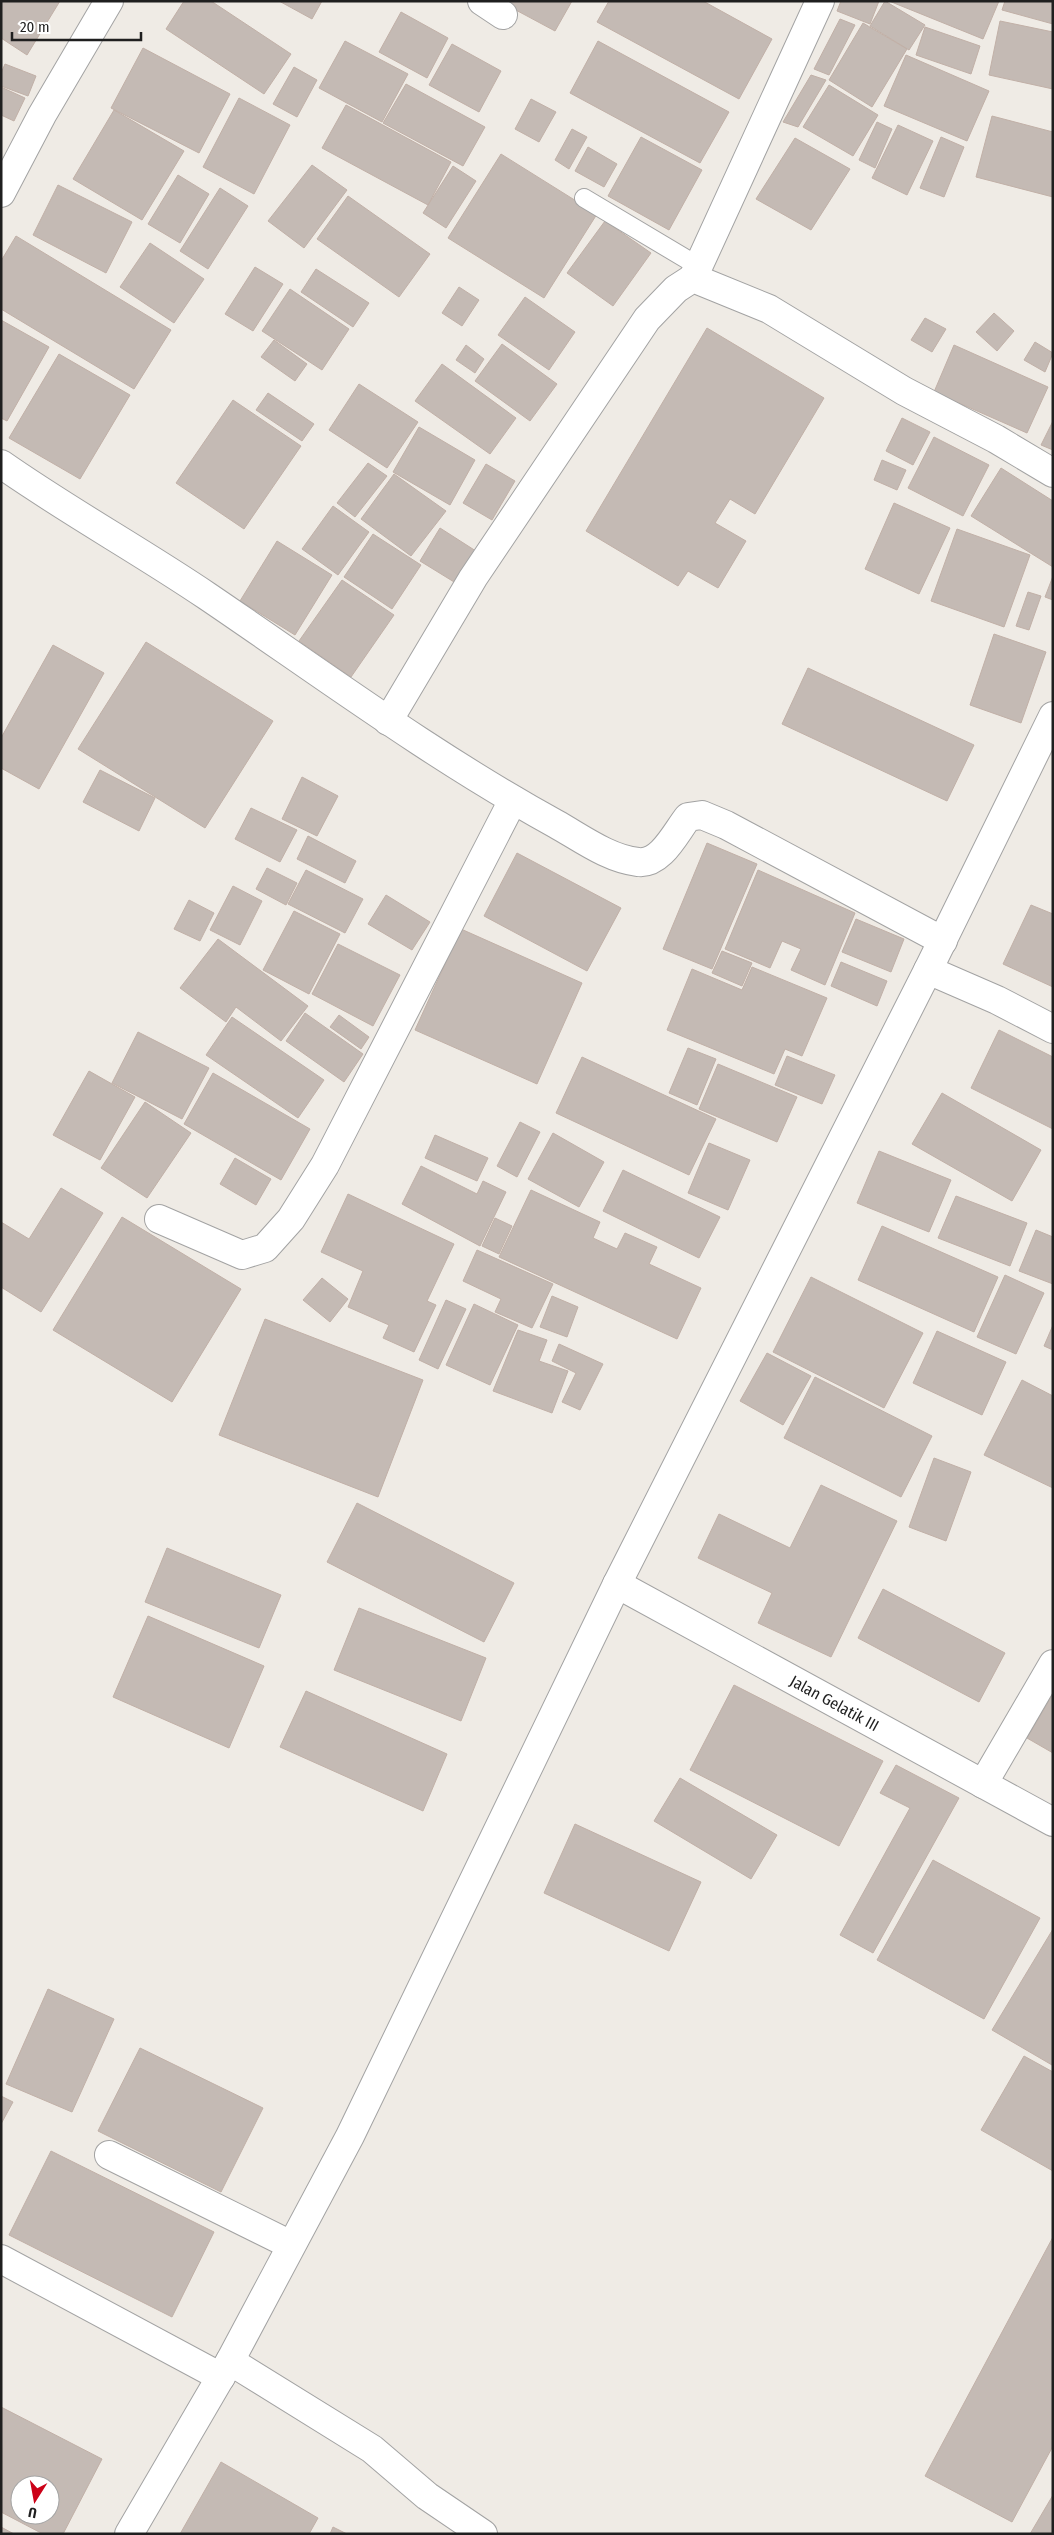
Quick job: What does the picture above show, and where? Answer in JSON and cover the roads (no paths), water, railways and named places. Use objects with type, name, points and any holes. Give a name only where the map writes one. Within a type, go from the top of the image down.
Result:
[{"type":"street","points":[[1,194],[42,115],[109,1]]},
{"type":"street","points":[[388,721],[473,578],[631,342],[647,319],[676,289],[696,272],[820,1]]},
{"type":"street","points":[[696,272],[770,309],[904,390],[996,439],[1053,473]]},
{"type":"street","points":[[1,464],[205,595],[388,721],[513,800],[605,851],[640,863],[650,860],[664,850],[688,818],[702,815],[726,825],[943,940]]},
{"type":"street","points":[[129,2534],[225,2369],[350,2136],[617,1584],[928,970],[1053,716]]},
{"type":"street","points":[[159,1219],[242,1255],[265,1248],[291,1219],[325,1165],[513,800]]},
{"type":"street","points":[[928,970],[997,1000],[1053,1029]]},
{"type":"street","name":"Jalan Gelatik III","points":[[617,1584],[1053,1822]]},
{"type":"street","points":[[983,1784],[1053,1664]]},
{"type":"street","points":[[110,2155],[291,2245]]},
{"type":"street","points":[[1,2259],[225,2369],[372,2450],[427,2496],[483,2534]]},
{"type":"lane","points":[[584,198],[696,272]]}]
